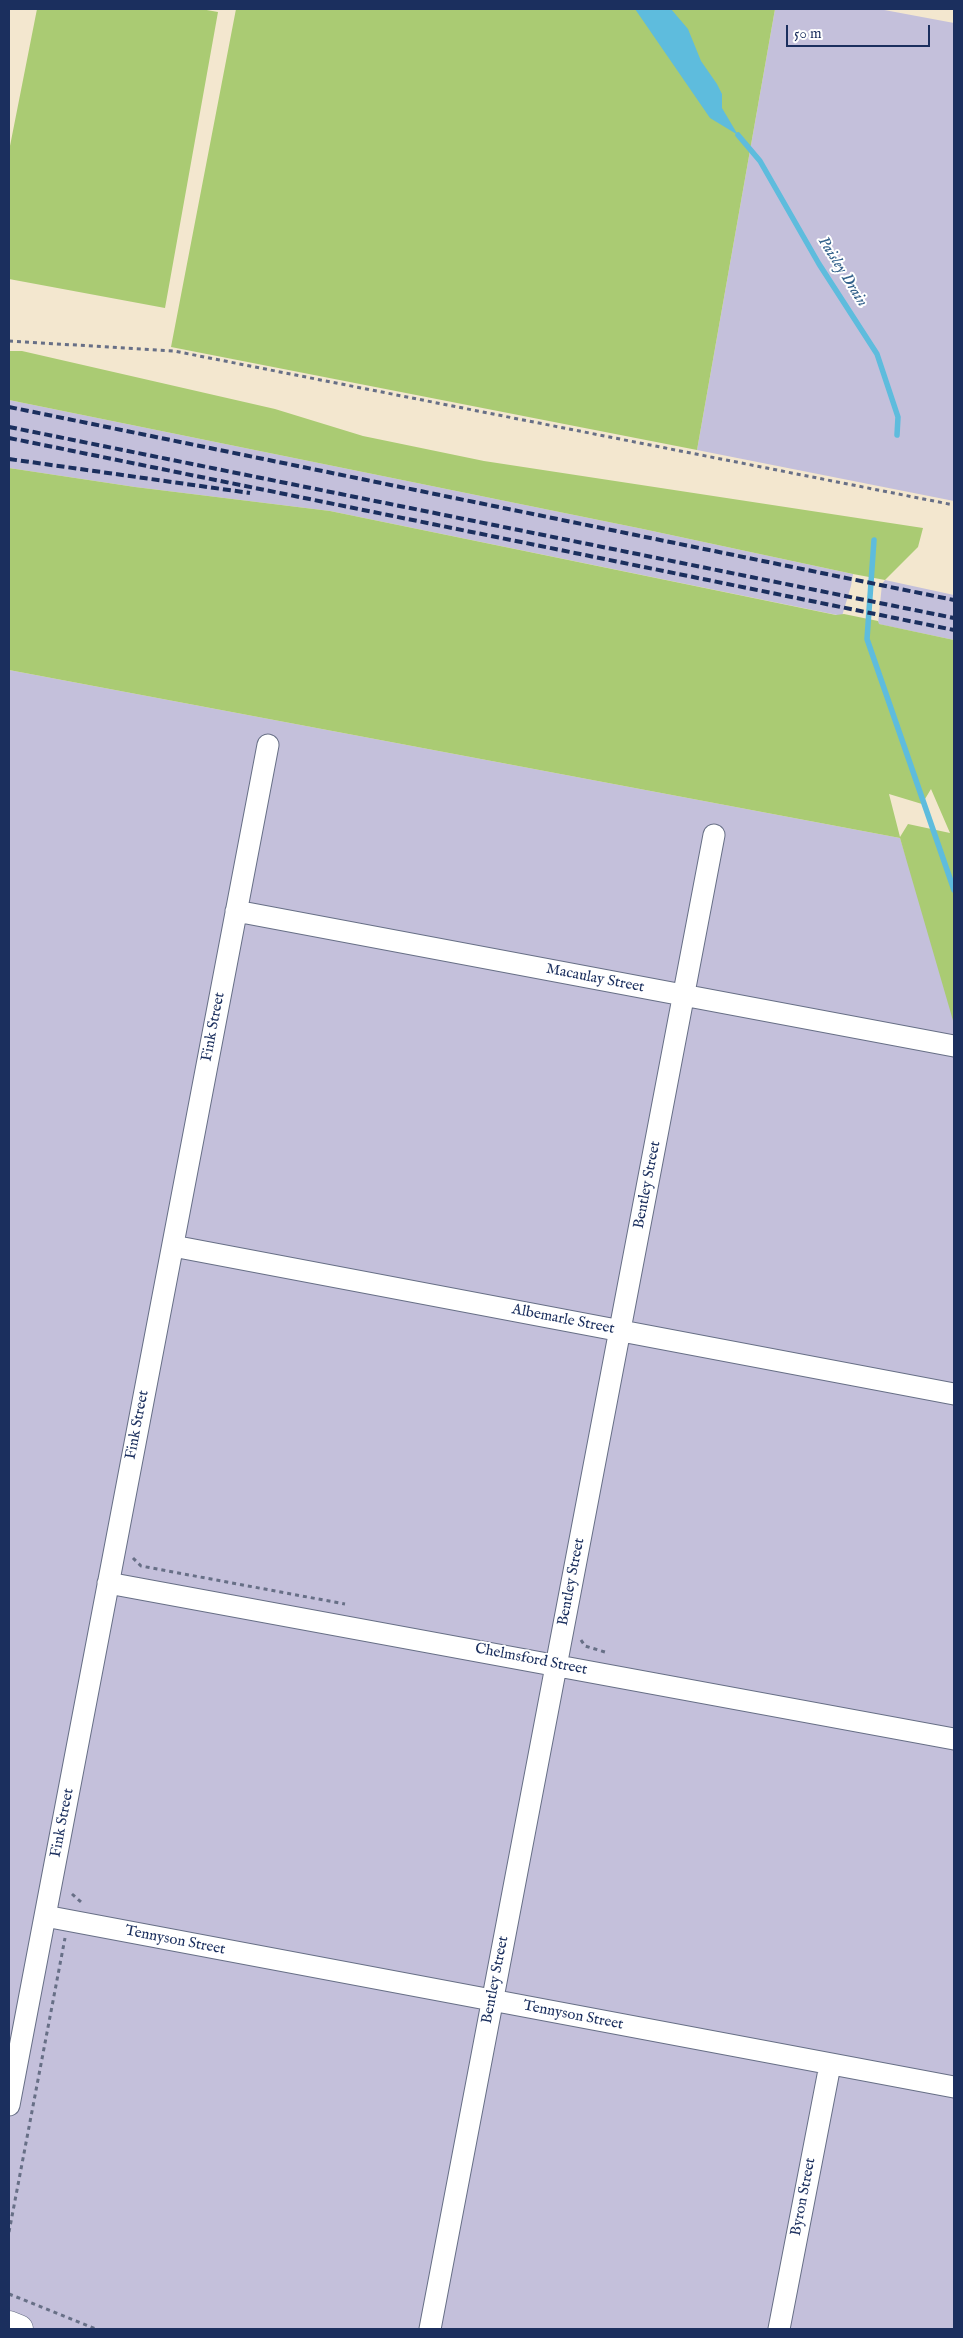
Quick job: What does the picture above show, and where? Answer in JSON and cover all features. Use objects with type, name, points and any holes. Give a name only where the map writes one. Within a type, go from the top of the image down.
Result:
[{"type":"main road","points":[[9,2325],[19,2329]]},
{"type":"street","name":"Fink Street","points":[[9,2105],[45,1916],[116,1584],[173,1246],[268,745]]},
{"type":"street","name":"Bentley Street","points":[[430,2329],[714,835]]},
{"type":"street","name":"Macaulay Street","points":[[236,911],[954,1046]]},
{"type":"street","name":"Albemarle Street","points":[[173,1246],[954,1394]]},
{"type":"street","name":"Chelmsford Street","points":[[116,1584],[954,1739]]},
{"type":"street","name":"Tennyson Street","points":[[45,1916],[954,2087]]},
{"type":"street","name":"Byron Street","points":[[779,2329],[830,2065]]},
{"type":"path","points":[[9,341],[174,352],[954,505]]},
{"type":"path","points":[[116,1584],[132,1554],[141,1566],[354,1606]]},
{"type":"path","points":[[580,1633],[585,1646],[611,1654]]},
{"type":"path","points":[[68,1886],[72,1894],[82,1903]]},
{"type":"path","points":[[9,2232],[72,1894]]},
{"type":"path","points":[[9,2294],[96,2329]]},
{"type":"shaded area","points":[[775,9],[879,9],[954,23],[954,501],[697,450]]},
{"type":"shaded area","points":[[9,400],[643,529],[853,574],[851,586],[842,616],[330,511],[135,487],[9,468]]},
{"type":"shaded area","points":[[885,580],[954,595],[954,640],[878,624],[882,584]]},
{"type":"shaded area","points":[[9,670],[900,838],[906,857],[954,866],[954,2329],[9,2329]]},
{"type":"green space","points":[[37,9],[201,9],[218,12],[165,308],[9,279],[9,151]]},
{"type":"green space","points":[[236,9],[775,9],[697,450],[171,347]]},
{"type":"green space","points":[[9,351],[22,351],[275,409],[363,436],[484,461],[923,528],[918,547],[885,580],[853,574],[643,529],[9,400]]},
{"type":"green space","points":[[9,468],[135,487],[330,511],[836,615],[844,614],[878,621],[879,624],[954,640],[954,1024],[900,838],[9,670]],"holes":[[[931,789],[950,833],[908,824],[900,837],[889,794],[922,804]]]},
{"type":"water","points":[[635,9],[671,9],[688,29],[701,61],[722,94],[722,108],[738,135],[710,118]]},
{"type":"waterway","name":"Paisley Drain","points":[[738,135],[760,161],[819,264],[877,354],[898,417],[897,435]]},
{"type":"waterway","points":[[874,540],[867,639],[954,890]]},
{"type":"railway","points":[[9,407],[954,600]]},
{"type":"railway","points":[[9,427],[954,618]]},
{"type":"railway","points":[[9,438],[954,630]]},
{"type":"railway","points":[[9,459],[250,493]]}]
